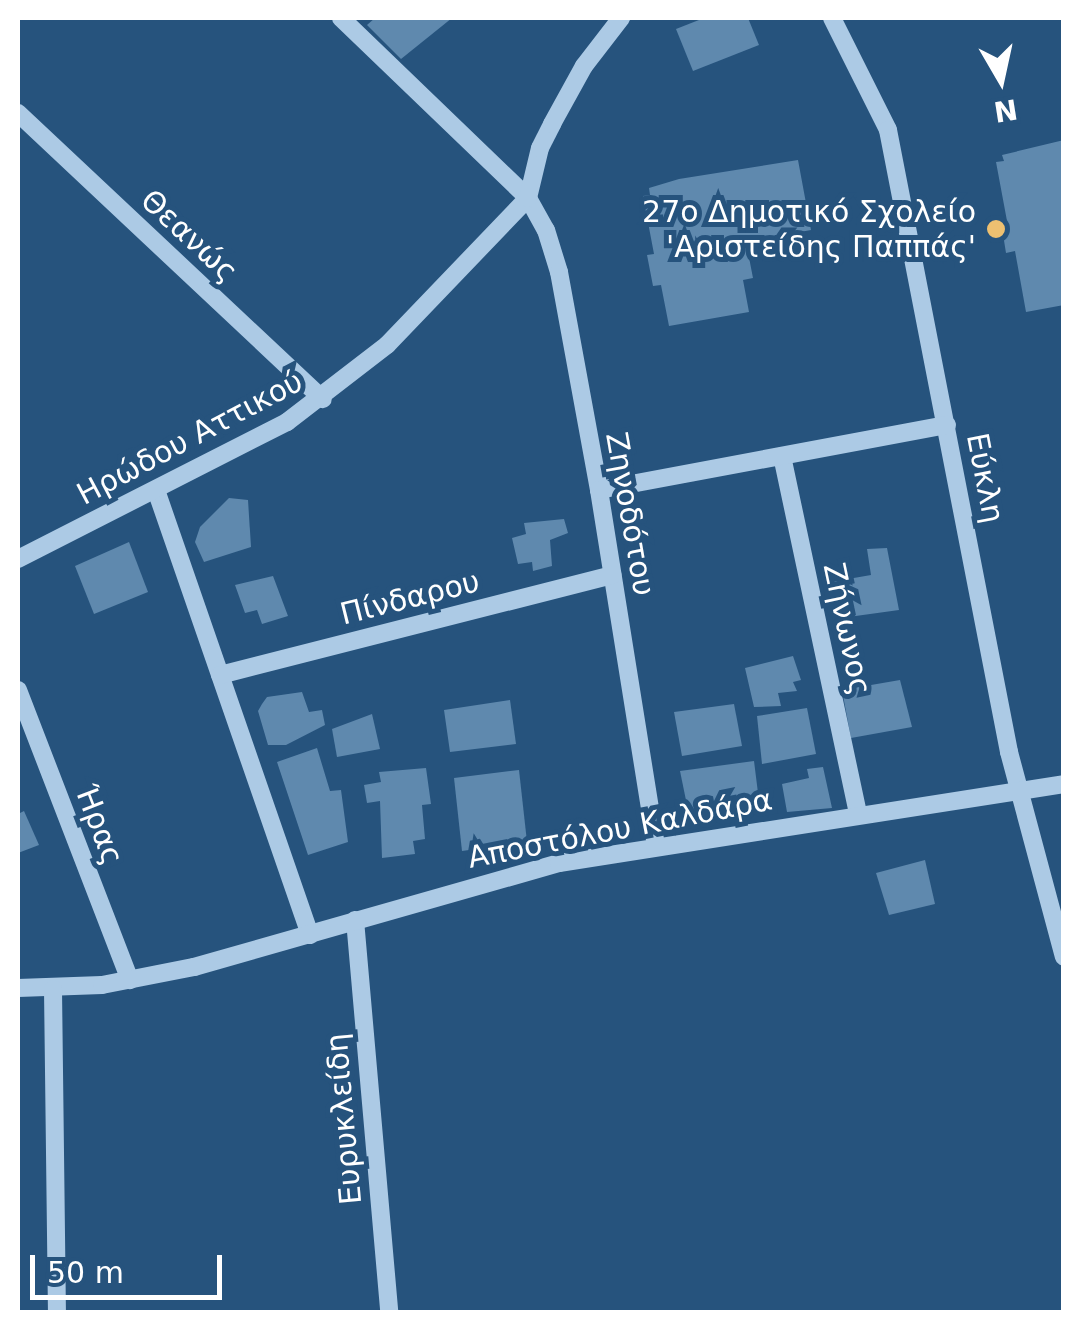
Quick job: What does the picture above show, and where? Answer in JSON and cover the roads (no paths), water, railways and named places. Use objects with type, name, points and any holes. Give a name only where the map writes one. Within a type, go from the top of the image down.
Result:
[{"type":"street","name":"Ζηνοδότου","points":[[341,18],[528,198],[546,230],[559,272],[599,490],[656,846]]},
{"type":"street","name":"Ηρώδου Αττικού","points":[[18,559],[156,490],[323,398],[387,345],[528,198],[552,124],[584,66],[621,18]]},
{"type":"street","name":"Εύκλη","points":[[832,18],[888,130],[1019,790],[1064,956]]},
{"type":"street","name":"Θεανώς","points":[[18,113],[323,398]]},
{"type":"street","points":[[599,490],[947,425]]},
{"type":"street","name":"Ζήνωνος","points":[[782,456],[858,814]]},
{"type":"street","points":[[156,490],[310,935]]},
{"type":"street","name":"Πίνδαρου","points":[[220,674],[612,575]]},
{"type":"street","name":"Ήρας","points":[[18,690],[130,980]]},
{"type":"street","name":"Αποστόλου Καλδάρα","points":[[18,988],[53,989],[130,980],[310,935],[524,870],[1064,784]]},
{"type":"street","name":"Ευρυκλείδη","points":[[355,920],[389,1312]]},
{"type":"street","points":[[53,989],[58,1312]]},
{"type":"place","name":"27ο Δημοτικό Σχολείο 'Αριστείδης Παππάς'","points":[[996,229]]}]
